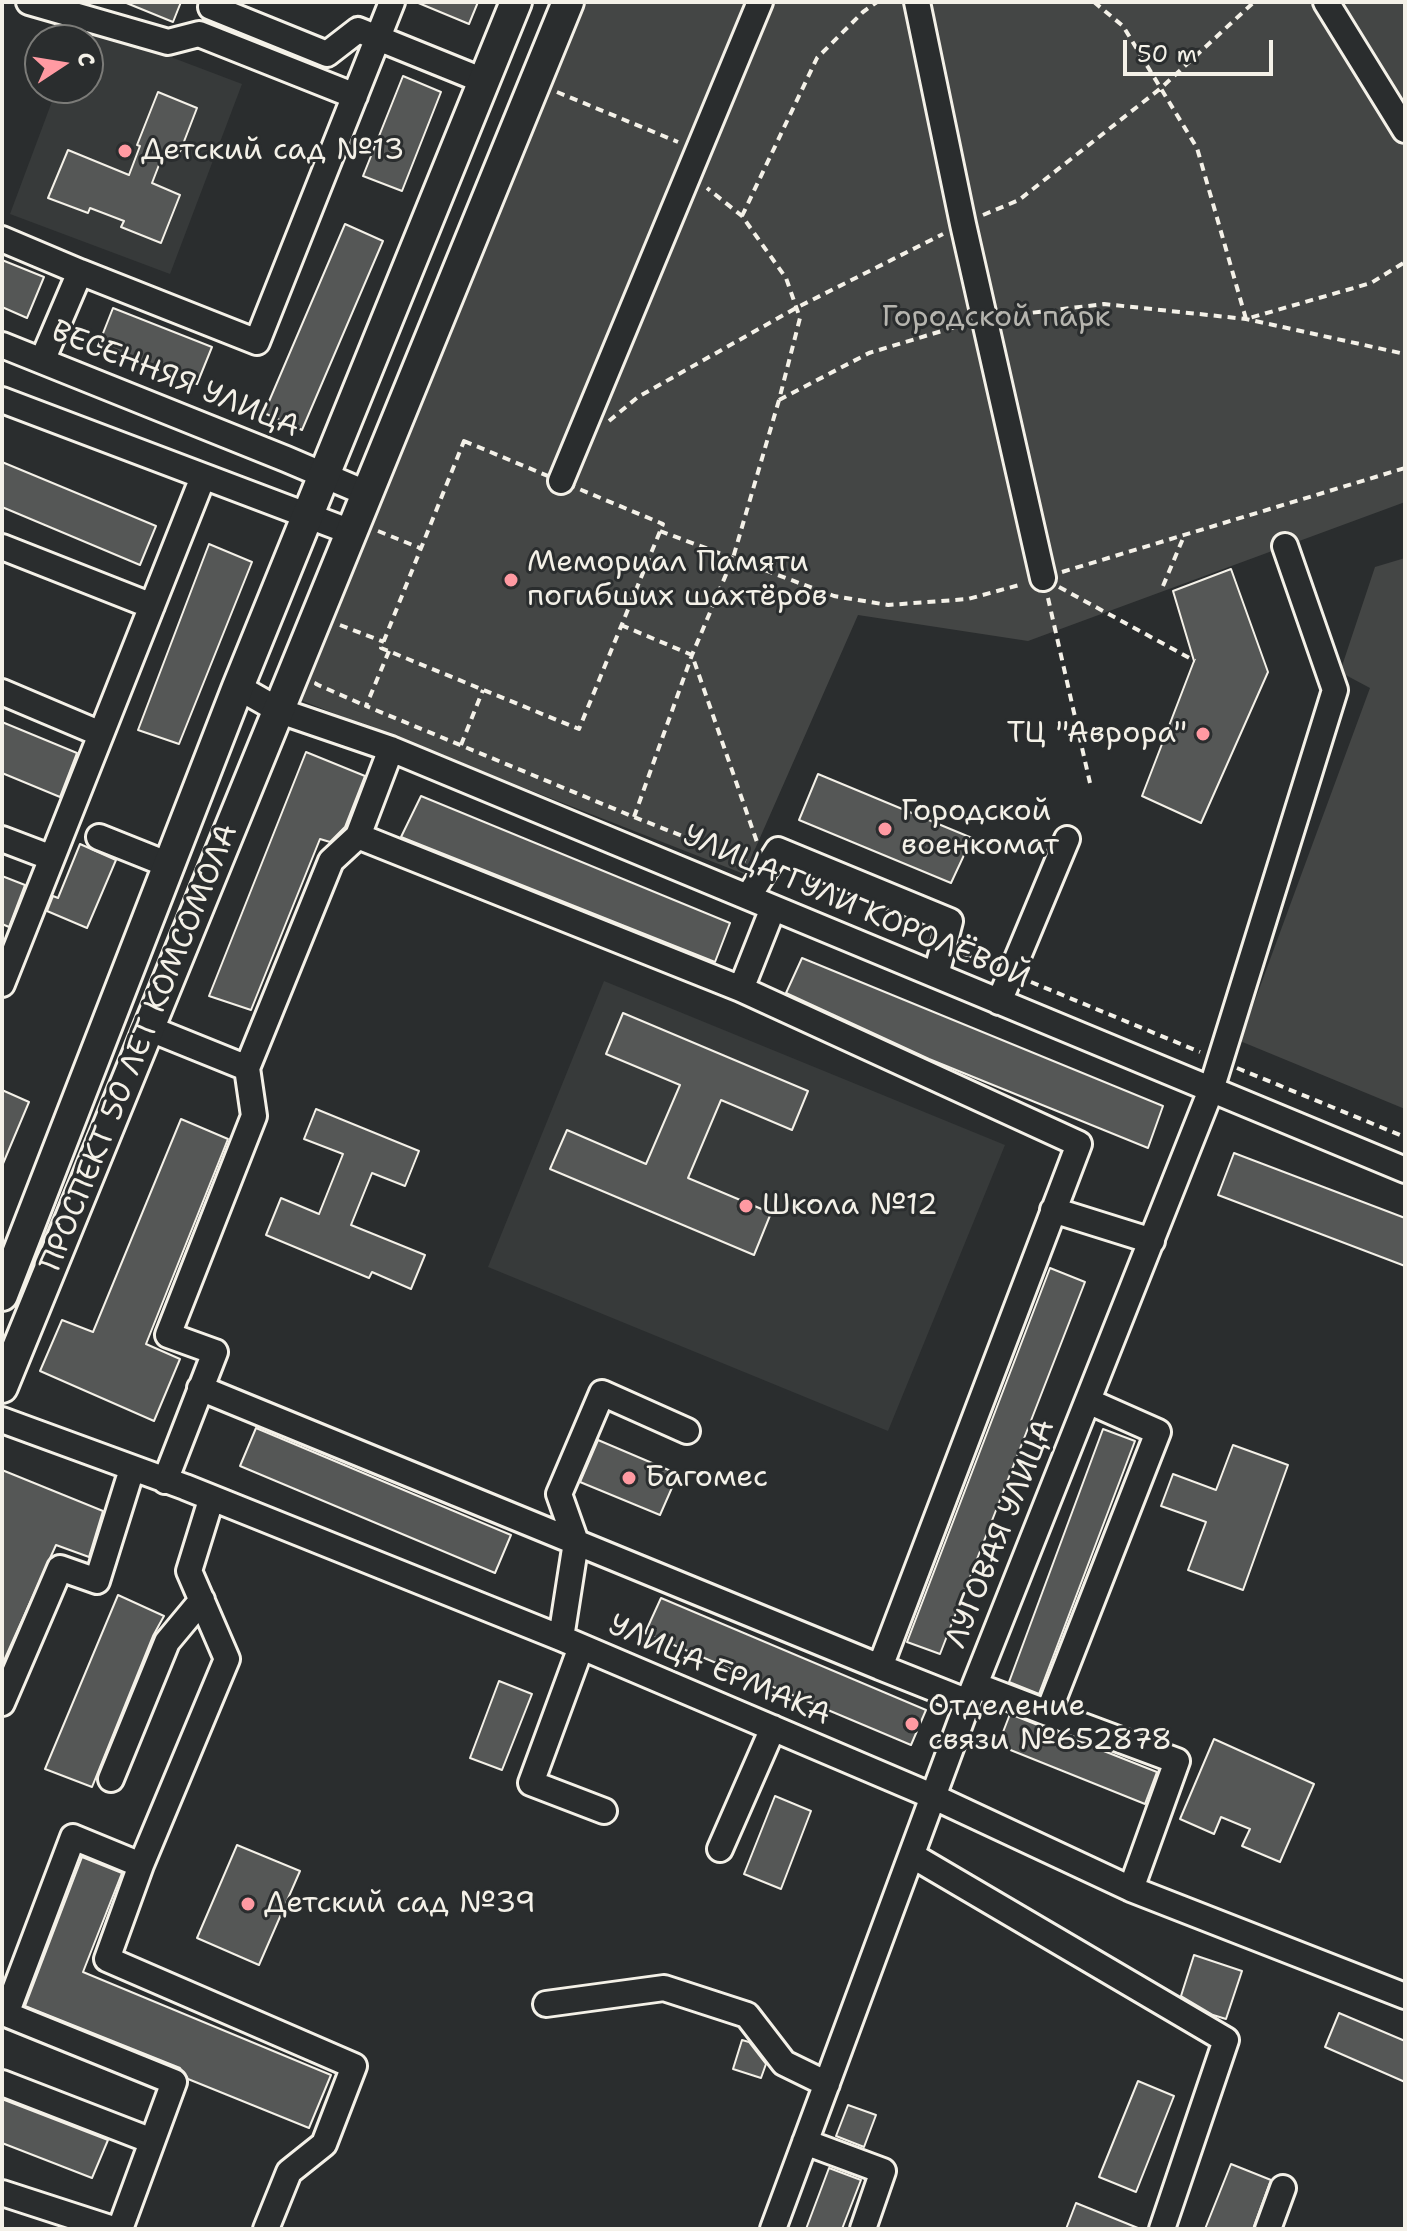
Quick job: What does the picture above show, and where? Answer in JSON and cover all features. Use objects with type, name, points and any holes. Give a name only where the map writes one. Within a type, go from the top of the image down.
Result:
[{"type":"main road","name":"ПРОСПЕКТ 50 ЛЕТ КОМСОМОЛА","points":[[2,1295],[238,687],[516,2]]},
{"type":"main road","name":"ПРОСПЕКТ 50 ЛЕТ КОМСОМОЛА","points":[[2,1387],[280,711],[364,531],[368,494],[568,2]]},
{"type":"street","points":[[29,2],[168,42],[199,34],[355,96]]},
{"type":"street","points":[[213,2],[211,7],[327,54],[358,30],[484,81]]},
{"type":"street","points":[[2,239],[257,342],[392,2]]},
{"type":"street","points":[[561,481],[760,2]]},
{"type":"street","points":[[917,2],[963,224],[1043,578]]},
{"type":"street","points":[[1326,2],[1405,130]]},
{"type":"street","points":[[42,361],[80,272]]},
{"type":"street","name":"ВЕСЕННЯЯ УЛИЦА","points":[[2,345],[324,475]]},
{"type":"street","points":[[2,400],[308,517],[364,531]]},
{"type":"street","points":[[324,475],[368,494]]},
{"type":"street","points":[[2,984],[203,477]]},
{"type":"street","name":"ЛУГОВАЯ УЛИЦА","points":[[773,2229],[913,1856],[932,1796],[1211,1090],[1335,690],[1285,546]]},
{"type":"street","points":[[2,547],[152,606]]},
{"type":"street","points":[[238,687],[280,711]]},
{"type":"street","points":[[2,692],[101,734]]},
{"type":"street","name":"УЛИЦА ГУЛИ КОРОЛЁВОЙ","points":[[280,711],[391,749],[1405,1170]]},
{"type":"street","points":[[165,1481],[215,1352],[168,1335],[254,1116],[247,1068],[331,861],[358,836],[391,749]]},
{"type":"street","points":[[358,836],[741,989],[1079,1144],[880,1667]]},
{"type":"street","points":[[99,837],[169,865]]},
{"type":"street","points":[[2,839],[52,858]]},
{"type":"street","points":[[999,1002],[1067,839]]},
{"type":"street","points":[[748,897],[778,850],[950,921],[936,975]]},
{"type":"street","points":[[741,989],[773,908]]},
{"type":"street","points":[[148,1028],[247,1068]]},
{"type":"street","points":[[1053,1210],[1152,1241]]},
{"type":"street","points":[[200,1388],[880,1667],[1048,1713],[1177,1761],[1131,1889]]},
{"type":"street","points":[[604,1811],[531,1783],[571,1643],[576,1542],[559,1494],[602,1393],[687,1431]]},
{"type":"street","points":[[1048,1713],[1158,1432],[1088,1401]]},
{"type":"street","name":"УЛИЦА ЕРМАКА","points":[[2,1420],[165,1481],[571,1643],[932,1796],[1131,1889],[1405,1996]]},
{"type":"street","points":[[2,1703],[60,1568],[97,1581],[132,1469]]},
{"type":"street","points":[[211,1500],[189,1571],[227,1659],[141,1865],[107,1959],[354,2066],[324,2144],[289,2172],[266,2229]]},
{"type":"street","points":[[111,1779],[167,1642],[202,1600]]},
{"type":"street","points":[[720,1849],[773,1728]]},
{"type":"street","points":[[120,2229],[174,2082],[6,2014],[73,1837],[141,1865]]},
{"type":"street","points":[[913,1856],[1226,2040],[1162,2229]]},
{"type":"street","points":[[546,2004],[664,1988],[747,2015],[784,2063],[827,2084]]},
{"type":"street","points":[[2,2083],[152,2141]]},
{"type":"street","points":[[805,2142],[883,2171],[863,2229]]},
{"type":"street","points":[[1268,2229],[1283,2188]]},
{"type":"street","points":[[2,2193],[113,2229]]},
{"type":"path","points":[[742,216],[817,58],[877,2]]},
{"type":"path","points":[[1094,2],[1123,26],[1197,148],[1246,319]]},
{"type":"path","points":[[606,424],[638,397],[796,308],[963,224],[1019,200],[1161,88],[1254,2]]},
{"type":"path","points":[[535,82],[694,162],[742,216],[786,278],[800,318],[733,558],[692,655],[634,817]]},
{"type":"path","points":[[1246,319],[1371,283],[1405,262]]},
{"type":"path","points":[[779,400],[869,353],[985,318],[1104,304],[1246,319],[1405,354]]},
{"type":"path","points":[[464,441],[561,481],[663,524],[579,729],[381,648],[464,441]]},
{"type":"path","points":[[364,531],[420,549]]},
{"type":"path","points":[[1163,586],[1184,536]]},
{"type":"path","points":[[1043,578],[1195,661]]},
{"type":"path","points":[[1043,578],[1090,783]]},
{"type":"path","points":[[344,613],[340,625],[384,642]]},
{"type":"path","points":[[621,625],[692,655],[766,868]]},
{"type":"path","points":[[322,669],[316,684],[366,706]]},
{"type":"path","points":[[461,745],[483,690]]},
{"type":"shaded area","name":"Детский сад №13","points":[[104,32],[242,84],[170,274],[10,214],[51,104],[104,104]]},
{"type":"shaded area","name":"Школа №12","points":[[604,981],[1005,1145],[888,1431],[488,1267]]},
{"type":"green space","name":"Городской парк","points":[[579,2],[1405,2],[1405,502],[1028,641],[858,615],[744,874],[300,700]]},
{"type":"green space","points":[[1405,558],[1405,1109],[1240,1041],[1370,688],[1340,672],[1375,567]]},
{"type":"building","points":[[124,2],[181,2],[173,22]]},
{"type":"building","points":[[416,2],[478,2],[469,24]]},
{"type":"building","points":[[403,76],[441,92],[402,191],[363,176]]},
{"type":"building","points":[[158,92],[197,108],[178,157],[164,152],[152,183],[180,195],[161,243],[121,227],[124,221],[90,208],[88,213],[48,198],[68,150],[129,175]]},
{"type":"building","points":[[345,224],[383,241],[302,430],[264,413]]},
{"type":"building","points":[[2,260],[44,277],[27,318],[2,307]]},
{"type":"building","points":[[113,308],[212,347],[197,384],[98,346]]},
{"type":"building","points":[[2,462],[156,526],[140,565],[2,507]]},
{"type":"building","points":[[209,544],[252,562],[179,744],[138,730]]},
{"type":"building","name":"ТЦ \"Аврора\"","points":[[1231,569],[1268,672],[1201,823],[1142,796],[1194,661],[1173,591]]},
{"type":"building","points":[[2,722],[77,753],[60,797],[2,773]]},
{"type":"building","points":[[306,752],[365,776],[345,827],[330,842],[320,839],[251,1010],[209,996]]},
{"type":"building","name":"Городской военкомат","points":[[818,774],[972,838],[951,883],[799,820]]},
{"type":"building","points":[[421,796],[730,923],[715,962],[401,837]]},
{"type":"building","points":[[80,844],[116,860],[87,928],[47,911],[53,896],[58,898]]},
{"type":"building","points":[[2,876],[25,885],[9,927],[2,924]]},
{"type":"building","points":[[802,958],[1163,1106],[1148,1148],[929,1059],[786,993]]},
{"type":"building","points":[[623,1013],[808,1091],[792,1130],[721,1100],[688,1178],[771,1213],[754,1255],[550,1169],[567,1130],[646,1164],[680,1085],[606,1054]]},
{"type":"building","points":[[2,1090],[29,1102],[2,1166]]},
{"type":"building","points":[[316,1109],[419,1151],[405,1186],[372,1173],[351,1225],[425,1255],[411,1289],[372,1272],[369,1278],[266,1235],[281,1198],[319,1214],[343,1154],[304,1139]]},
{"type":"building","points":[[181,1119],[228,1139],[146,1344],[180,1359],[154,1421],[40,1371],[62,1320],[93,1332]]},
{"type":"building","points":[[1234,1153],[1405,1218],[1405,1266],[1218,1195]]},
{"type":"building","points":[[1050,1268],[1085,1282],[940,1654],[907,1642]]},
{"type":"building","points":[[256,1428],[511,1535],[495,1573],[240,1466]]},
{"type":"building","points":[[1103,1429],[1135,1441],[1039,1694],[1009,1682]]},
{"type":"building","name":"Багомес","points":[[598,1440],[678,1474],[660,1515],[580,1482]]},
{"type":"building","points":[[1233,1445],[1288,1465],[1243,1590],[1188,1570],[1206,1522],[1161,1506],[1173,1474],[1216,1490]]},
{"type":"building","points":[[2,1470],[103,1511],[89,1557],[56,1545],[2,1665]]},
{"type":"building","points":[[118,1595],[164,1616],[92,1787],[45,1769]]},
{"type":"building","points":[[661,1598],[926,1710],[911,1745],[645,1633]]},
{"type":"building","points":[[499,1681],[532,1694],[502,1770],[470,1758]]},
{"type":"building","points":[[1010,1714],[1157,1772],[1145,1804],[998,1745]]},
{"type":"building","points":[[1214,1739],[1314,1784],[1280,1862],[1242,1846],[1250,1829],[1221,1817],[1214,1834],[1180,1819]]},
{"type":"building","points":[[775,1796],[811,1811],[781,1889],[744,1874]]},
{"type":"building","name":"Детский сад №39","points":[[237,1845],[300,1871],[259,1965],[197,1938]]},
{"type":"building","points":[[82,1857],[122,1873],[83,1972],[331,2075],[309,2128],[188,2079],[180,2068],[25,2006]]},
{"type":"building","points":[[1194,1955],[1242,1971],[1226,2019],[1181,1996]]},
{"type":"building","points":[[1339,2013],[1405,2041],[1405,2082],[1325,2047]]},
{"type":"building","points":[[742,2040],[749,2042],[766,2064],[761,2078],[733,2069]]},
{"type":"building","points":[[1138,2081],[1174,2096],[1136,2192],[1099,2177]]},
{"type":"building","points":[[2,2099],[108,2140],[92,2178],[2,2143]]},
{"type":"building","points":[[848,2105],[876,2115],[864,2147],[836,2136]]},
{"type":"building","points":[[1231,2164],[1271,2180],[1253,2229],[1205,2229]]},
{"type":"building","points":[[829,2168],[861,2180],[842,2229],[806,2229]]},
{"type":"building","points":[[1076,2203],[1138,2228],[1138,2229],[1066,2229]]},
{"type":"place","name":"Детский сад №13","points":[[125,151]]},
{"type":"place","name":"Мемориал Памяти погибших шахтёров","points":[[511,580]]},
{"type":"place","name":"ТЦ \"Аврора\"","points":[[1203,734]]},
{"type":"place","name":"Городской военкомат","points":[[885,829]]},
{"type":"place","name":"Школа №12","points":[[746,1206]]},
{"type":"place","name":"Багомес","points":[[629,1478]]},
{"type":"place","name":"Отделение связи №652878","points":[[912,1724]]},
{"type":"place","name":"Детский сад №39","points":[[248,1904]]}]
